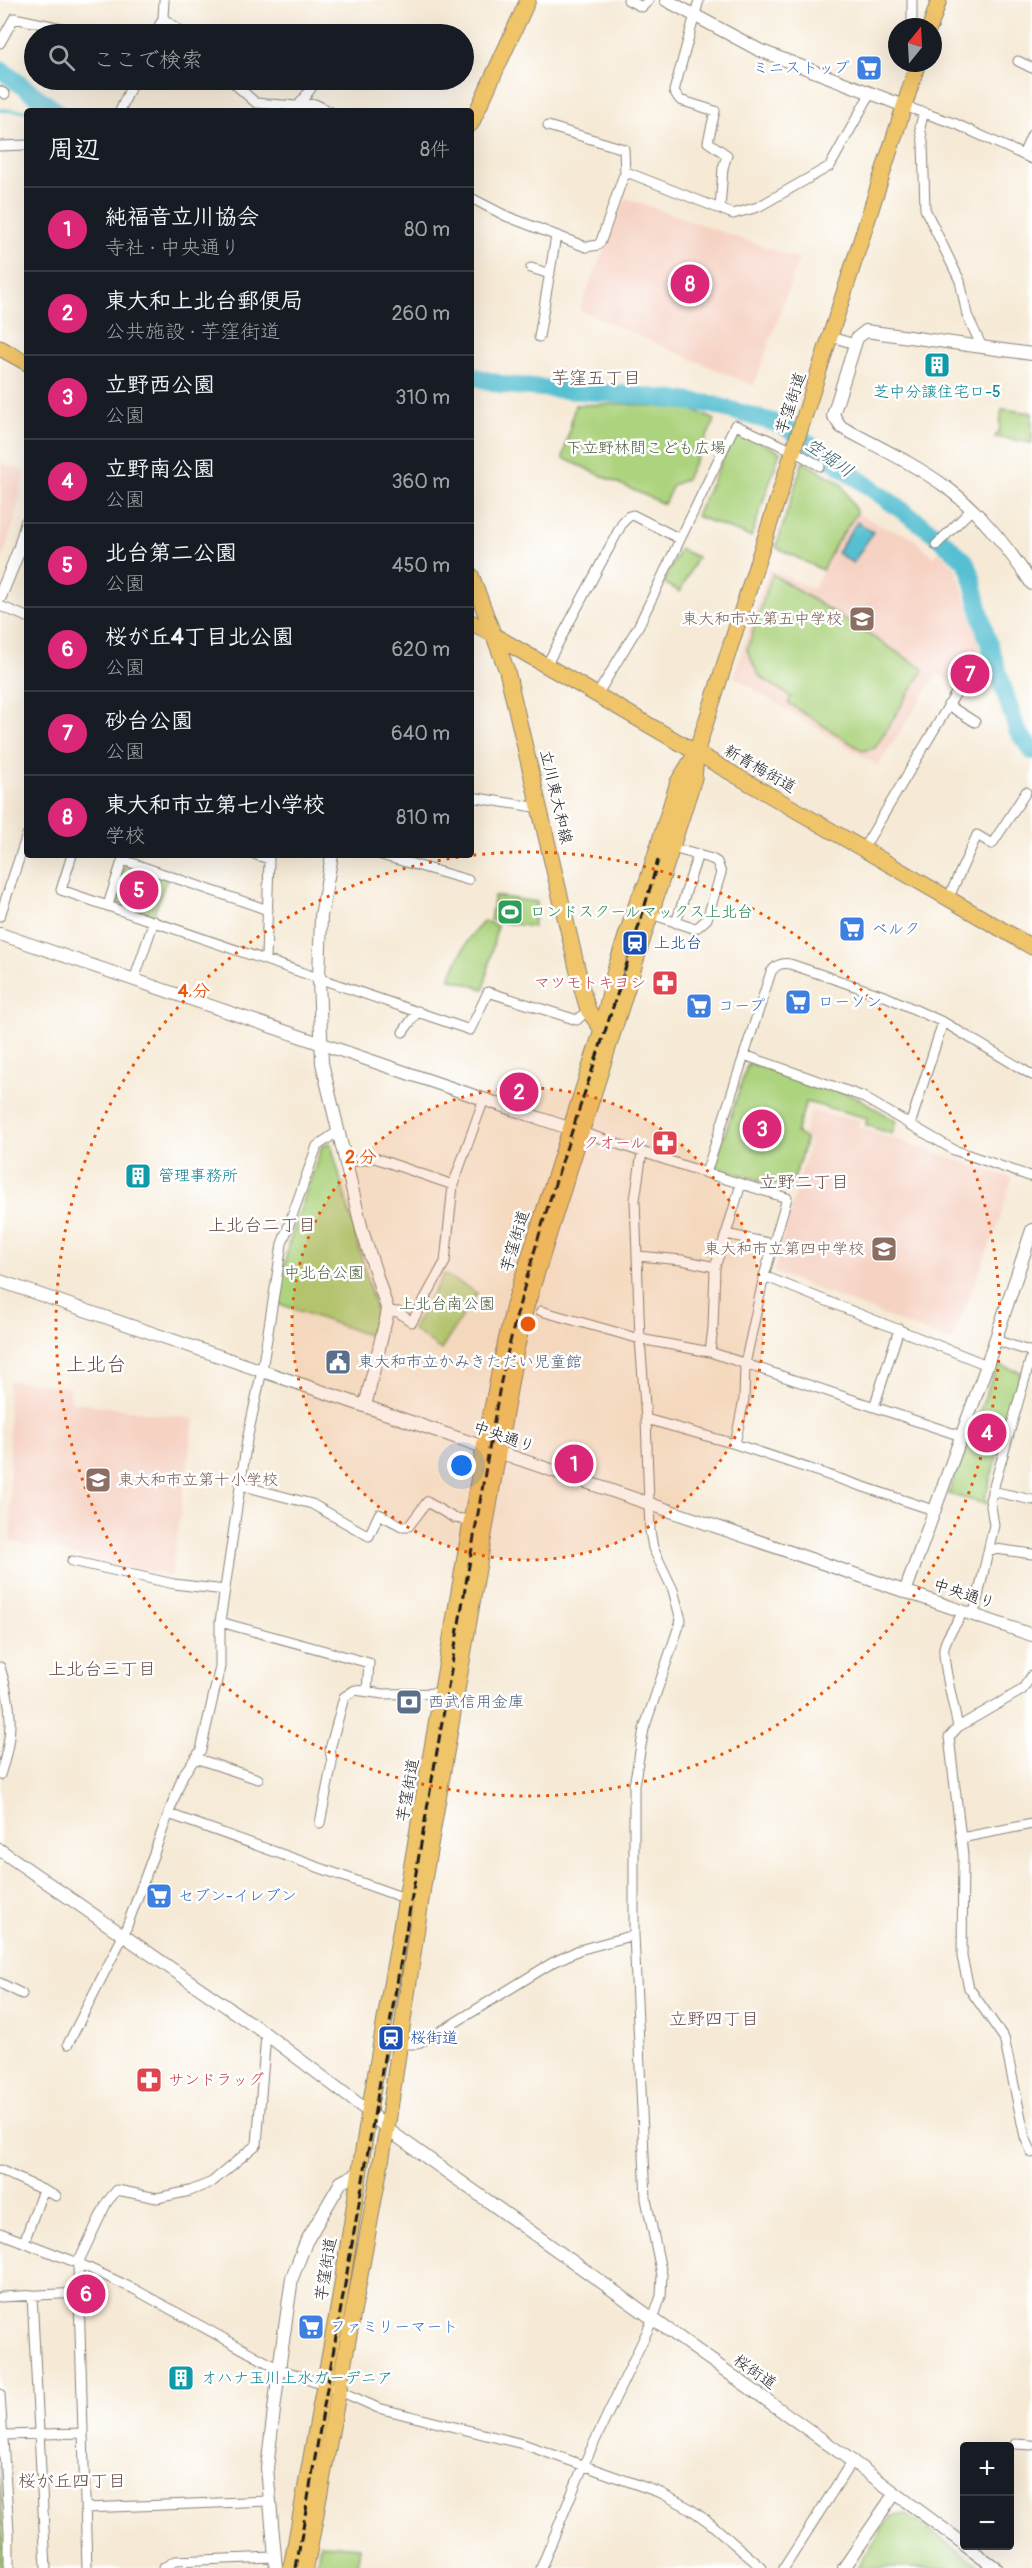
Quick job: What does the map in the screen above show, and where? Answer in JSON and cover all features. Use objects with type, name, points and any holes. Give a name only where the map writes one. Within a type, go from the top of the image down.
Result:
[{"type":"main road","points":[[474,117],[528,0]]},
{"type":"main road","points":[[933,18],[939,0]]},
{"type":"main road","name":"芋窪街道","points":[[306,2568],[369,2112],[472,1520],[526,1307],[575,1130],[607,1030],[651,915],[694,778],[696,753],[915,72]]},
{"type":"main road","points":[[0,348],[24,361]]},
{"type":"main road","name":"立川東大和線","points":[[474,583],[495,636],[507,675],[588,1010],[607,1030]]},
{"type":"main road","name":"新青梅街道","points":[[474,624],[1032,947]]},
{"type":"main road","points":[[507,675],[531,657]]},
{"type":"main road","name":"芋窪街道","points":[[607,1030],[615,970],[654,860],[678,782],[696,753]]},
{"type":"main road","name":"芋窪街道","points":[[291,2568],[387,2129],[398,2044],[491,1450]]},
{"type":"street","points":[[160,24],[163,18],[164,0]]},
{"type":"street","points":[[628,0],[642,7],[649,0]]},
{"type":"street","points":[[666,0],[759,50],[870,94],[924,112],[1028,157],[1032,134]]},
{"type":"street","points":[[699,0],[674,92],[680,100],[715,111],[708,142],[727,155],[723,168],[720,209]]},
{"type":"street","points":[[912,0],[912,18]]},
{"type":"street","points":[[0,43],[14,18],[42,24]]},
{"type":"street","points":[[163,18],[171,24]]},
{"type":"street","points":[[1018,61],[1032,68]]},
{"type":"street","points":[[121,108],[129,90]]},
{"type":"street","points":[[241,90],[256,103],[296,108],[315,104],[323,108]]},
{"type":"street","points":[[296,108],[310,90]]},
{"type":"street","points":[[625,174],[633,174],[733,214],[758,207],[830,166],[870,94]]},
{"type":"street","points":[[924,112],[920,128],[923,142],[925,209],[960,281],[967,315],[982,347]]},
{"type":"street","points":[[474,200],[556,236],[586,247],[598,245],[625,174],[624,149],[548,126]]},
{"type":"street","points":[[0,146],[24,145]]},
{"type":"street","points":[[539,337],[556,236]]},
{"type":"street","points":[[531,268],[550,274]]},
{"type":"street","points":[[1032,354],[870,331],[860,334],[833,415],[837,424],[917,468],[972,509],[1004,545],[1032,584]]},
{"type":"street","points":[[831,337],[855,344]]},
{"type":"street","points":[[597,695],[639,624],[735,425],[795,447],[820,466]]},
{"type":"street","points":[[936,545],[972,509]]},
{"type":"street","points":[[546,666],[623,522],[629,516],[633,515],[680,539]]},
{"type":"street","points":[[0,597],[24,532]]},
{"type":"street","points":[[0,606],[24,616]]},
{"type":"street","points":[[863,849],[959,688]]},
{"type":"street","points":[[948,705],[975,722]]},
{"type":"street","points":[[948,899],[977,835],[992,844],[1026,792]]},
{"type":"street","points":[[474,797],[540,808]]},
{"type":"street","points":[[0,916],[24,844]]},
{"type":"street","points":[[651,915],[693,928],[703,924],[707,919],[721,873],[720,868],[712,859],[673,846],[662,850],[654,860]]},
{"type":"street","points":[[676,923],[698,854]]},
{"type":"street","points":[[71,858],[61,890],[470,1029],[488,992],[577,1020],[588,1010]]},
{"type":"street","points":[[108,905],[123,858]]},
{"type":"street","points":[[126,858],[268,910]]},
{"type":"street","points":[[266,858],[269,859],[266,959]]},
{"type":"street","points":[[331,858],[321,916],[319,978],[322,1063],[362,1230],[388,1311],[365,1406]]},
{"type":"street","points":[[391,858],[468,880]]},
{"type":"street","points":[[135,980],[154,921]]},
{"type":"street","points":[[0,934],[575,1130],[787,1198],[764,1276],[745,1364],[744,1399],[735,1444]]},
{"type":"street","points":[[706,1173],[771,972],[775,967],[786,963],[887,997],[943,1022],[1032,1075]]},
{"type":"street","points":[[403,1032],[418,1011]]},
{"type":"street","points":[[910,1125],[943,1022]]},
{"type":"street","points":[[744,1055],[845,1089],[885,1108],[954,1150],[1032,1177]]},
{"type":"street","points":[[388,1311],[398,1312],[412,1322],[445,1262],[453,1185],[484,1099]]},
{"type":"street","points":[[68,2044],[124,1934],[183,1775],[201,1750],[220,1667],[220,1622],[240,1485],[262,1370],[282,1244],[317,1146],[337,1132]]},
{"type":"street","points":[[541,2568],[584,2464],[652,2319],[660,2296],[662,2275],[645,2199],[633,1935],[634,1785],[644,1729],[681,1620],[673,1590],[653,1548],[640,1339],[635,1200],[642,1152]]},
{"type":"street","points":[[345,1163],[375,1158],[453,1185]]},
{"type":"street","points":[[710,1352],[715,1267],[741,1184]]},
{"type":"street","points":[[905,1592],[995,1340],[1029,1253],[1032,1230]]},
{"type":"street","points":[[726,1234],[773,1244]]},
{"type":"street","points":[[638,1256],[682,1260],[715,1267]]},
{"type":"street","points":[[764,1276],[987,1365]]},
{"type":"street","name":"中央通り","points":[[0,1281],[1032,1635]]},
{"type":"street","points":[[541,1311],[640,1339],[710,1352],[961,1436]]},
{"type":"street","points":[[874,1407],[899,1329]]},
{"type":"street","points":[[958,1727],[943,1650],[948,1636],[968,1613],[989,1548],[994,1525],[990,1500],[1032,1353],[995,1340]]},
{"type":"street","points":[[646,1419],[735,1444],[933,1510]]},
{"type":"street","points":[[240,1485],[312,1504],[369,1536],[379,1514],[402,1526],[409,1526],[427,1502],[454,1518],[472,1520]]},
{"type":"street","points":[[992,1491],[1032,1500]]},
{"type":"street","points":[[989,1548],[1032,1554]]},
{"type":"street","points":[[72,1561],[174,1584],[225,1590]]},
{"type":"street","points":[[220,1622],[369,1663],[367,1691]]},
{"type":"street","points":[[0,1670],[6,1685],[12,1730],[0,1775]]},
{"type":"street","points":[[1032,1675],[1022,1690],[958,1727],[949,1737],[961,1838],[962,1958],[969,1988],[1004,2038],[1025,2137],[1032,2153]]},
{"type":"street","points":[[320,1823],[332,1763],[330,1749],[344,1697],[355,1690],[383,1694],[443,1693]]},
{"type":"street","points":[[195,1758],[258,1779]]},
{"type":"street","points":[[169,1814],[407,1899]]},
{"type":"street","points":[[961,1838],[1032,1824]]},
{"type":"street","name":"桜街道","points":[[0,1850],[266,2034],[369,2112],[387,2129],[852,2461],[960,2541]]},
{"type":"street","points":[[398,2044],[416,2043],[438,2033],[552,1963],[579,1950],[633,1935]]},
{"type":"street","points":[[0,1983],[22,1994]]},
{"type":"street","points":[[87,2568],[78,2263],[107,2202],[117,2190],[157,2198],[190,2191],[212,2182],[257,2144],[266,2034]]},
{"type":"street","points":[[0,2170],[56,2196]]},
{"type":"street","points":[[163,2568],[175,2562],[275,2563],[267,2468],[292,2278],[306,2242],[341,2182],[360,2172]]},
{"type":"street","points":[[24,2242],[43,2190]]},
{"type":"street","points":[[0,2233],[78,2263],[134,2289],[279,2369],[378,2408],[523,2444],[661,2493],[689,2508],[762,2568]]},
{"type":"street","points":[[0,2241],[12,2238]]},
{"type":"street","points":[[0,2297],[79,2293]]},
{"type":"street","points":[[32,2295],[46,2568]]},
{"type":"street","points":[[0,2394],[9,2568]]},
{"type":"street","points":[[3,2435],[83,2433]]},
{"type":"street","points":[[1015,2444],[1032,2445]]},
{"type":"street","points":[[784,2568],[852,2461]]},
{"type":"street","points":[[844,2568],[895,2493]]},
{"type":"street","points":[[85,2508],[270,2501]]},
{"type":"street","name":"桜街道","points":[[972,2550],[996,2568]]},
{"type":"shaded area","points":[[626,198],[799,259],[754,386],[579,310]]},
{"type":"shaded area","points":[[0,463],[24,471],[24,476],[15,519],[0,566]]},
{"type":"shaded area","name":"東大和市立第五中学校","points":[[858,513],[882,527],[909,535],[934,557],[939,552],[956,568],[980,647],[955,684],[937,674],[878,766],[734,677],[768,568],[813,589],[837,542]]},
{"type":"shaded area","name":"東大和市立第四中学校","points":[[811,1111],[860,1120],[858,1127],[1012,1178],[998,1225],[951,1342],[774,1272],[810,1140],[803,1135]]},
{"type":"shaded area","name":"東大和市立第十小学校","points":[[8,1380],[69,1387],[72,1402],[194,1419],[171,1577],[11,1541]]},
{"type":"green space","name":"下立野林間こども広場","points":[[625,404],[693,410],[715,420],[686,479],[673,485],[664,504],[563,458],[575,405]]},
{"type":"green space","points":[[1002,409],[1032,413],[1032,443],[995,437],[999,432]]},
{"type":"green space","points":[[741,433],[780,452],[751,537],[696,516],[735,434]]},
{"type":"green space","points":[[803,461],[841,483],[857,513],[837,542],[822,570],[776,547]]},
{"type":"green space","points":[[680,549],[697,557],[680,592],[664,583]]},
{"type":"green space","points":[[772,574],[924,669],[875,748],[863,751],[788,703],[791,697],[759,676],[747,650]]},
{"type":"green space","points":[[125,864],[167,878],[153,916],[112,901]]},
{"type":"green space","points":[[494,896],[537,902],[533,927],[490,920]]},
{"type":"green space","points":[[484,921],[497,926],[484,989],[449,978],[469,938]]},
{"type":"green space","points":[[748,1063],[857,1097],[896,1121],[892,1134],[866,1125],[867,1118],[806,1102],[796,1133],[806,1139],[791,1189],[714,1167]]},
{"type":"green space","name":"中北台公園","points":[[327,1143],[331,1144],[376,1311],[373,1337],[277,1303],[288,1246],[322,1146]]},
{"type":"green space","name":"上北台南公園","points":[[444,1274],[477,1293],[441,1350],[412,1329]]},
{"type":"green space","points":[[997,1365],[1021,1372],[985,1498],[986,1504],[948,1494]]},
{"type":"green space","points":[[77,2274],[94,2282],[94,2307],[78,2306]]},
{"type":"green space","points":[[0,2464],[5,2568],[0,2568]]},
{"type":"green space","points":[[906,2514],[982,2568],[857,2568],[890,2517]]},
{"type":"green space","points":[[320,2544],[360,2547],[357,2568],[316,2568]]},
{"type":"water","points":[[857,522],[873,532],[853,563],[837,553]]},
{"type":"waterway","name":"空堀川","points":[[0,69],[24,87]]},
{"type":"waterway","name":"空堀川","points":[[28,90],[52,108]]},
{"type":"waterway","points":[[0,110],[24,111]]},
{"type":"waterway","name":"空堀川","points":[[474,377],[504,385],[710,404],[783,425],[935,534],[965,561],[970,571],[984,628],[1017,730],[1032,751]]},
{"type":"railway","points":[[296,2568],[500,1386],[534,1253],[658,860]]},
{"type":"place","name":"ミニストップ","points":[[869,68]]},
{"type":"place","name":"東大和市立第七小学校","points":[[690,284]]},
{"type":"place","name":"芝中分譲住宅ロ-5","points":[[937,365]]},
{"type":"place","name":"東大和市立第五中学校","points":[[862,619]]},
{"type":"place","name":"砂台公園","points":[[970,674]]},
{"type":"place","name":"北台第二公園","points":[[139,890]]},
{"type":"place","name":"ロンドスクールマックス上北台","points":[[510,912]]},
{"type":"place","name":"ベルク","points":[[852,929]]},
{"type":"place","name":"上北台","points":[[635,943]]},
{"type":"place","name":"マツモトキヨシ","points":[[665,983]]},
{"type":"place","name":"ローソン","points":[[798,1002]]},
{"type":"place","name":"コープ","points":[[699,1006]]},
{"type":"place","name":"東大和上北台郵便局","points":[[519,1092]]},
{"type":"place","name":"立野西公園","points":[[762,1129]]},
{"type":"place","name":"クオール","points":[[665,1143]]},
{"type":"place","name":"管理事務所","points":[[138,1176]]},
{"type":"place","name":"東大和市立第四中学校","points":[[884,1249]]},
{"type":"place","name":"東大和市立かみきただい児童館","points":[[338,1362]]},
{"type":"place","name":"立野南公園","points":[[987,1433]]},
{"type":"place","name":"純福音立川協会","points":[[574,1464]]},
{"type":"place","name":"東大和市立第十小学校","points":[[98,1480]]},
{"type":"place","name":"西武信用金庫","points":[[409,1702]]},
{"type":"place","name":"セブン-イレブン","points":[[159,1896]]},
{"type":"place","name":"桜街道","points":[[391,2038]]},
{"type":"place","name":"サンドラッグ","points":[[149,2080]]},
{"type":"place","name":"桜が丘4丁目北公園","points":[[86,2294]]},
{"type":"place","name":"ファミリーマート","points":[[311,2327]]},
{"type":"place","name":"オハナ玉川上水ガーデニア","points":[[181,2378]]},
{"type":"district","name":"芋窪五丁目","points":[[596,378]]},
{"type":"district","name":"立野二丁目","points":[[804,1182]]},
{"type":"district","name":"上北台二丁目","points":[[262,1225]]},
{"type":"district","name":"上北台","points":[[96,1364]]},
{"type":"district","name":"上北台三丁目","points":[[102,1669]]},
{"type":"district","name":"立野四丁目","points":[[714,2019]]},
{"type":"district","name":"桜が丘四丁目","points":[[72,2481]]}]
